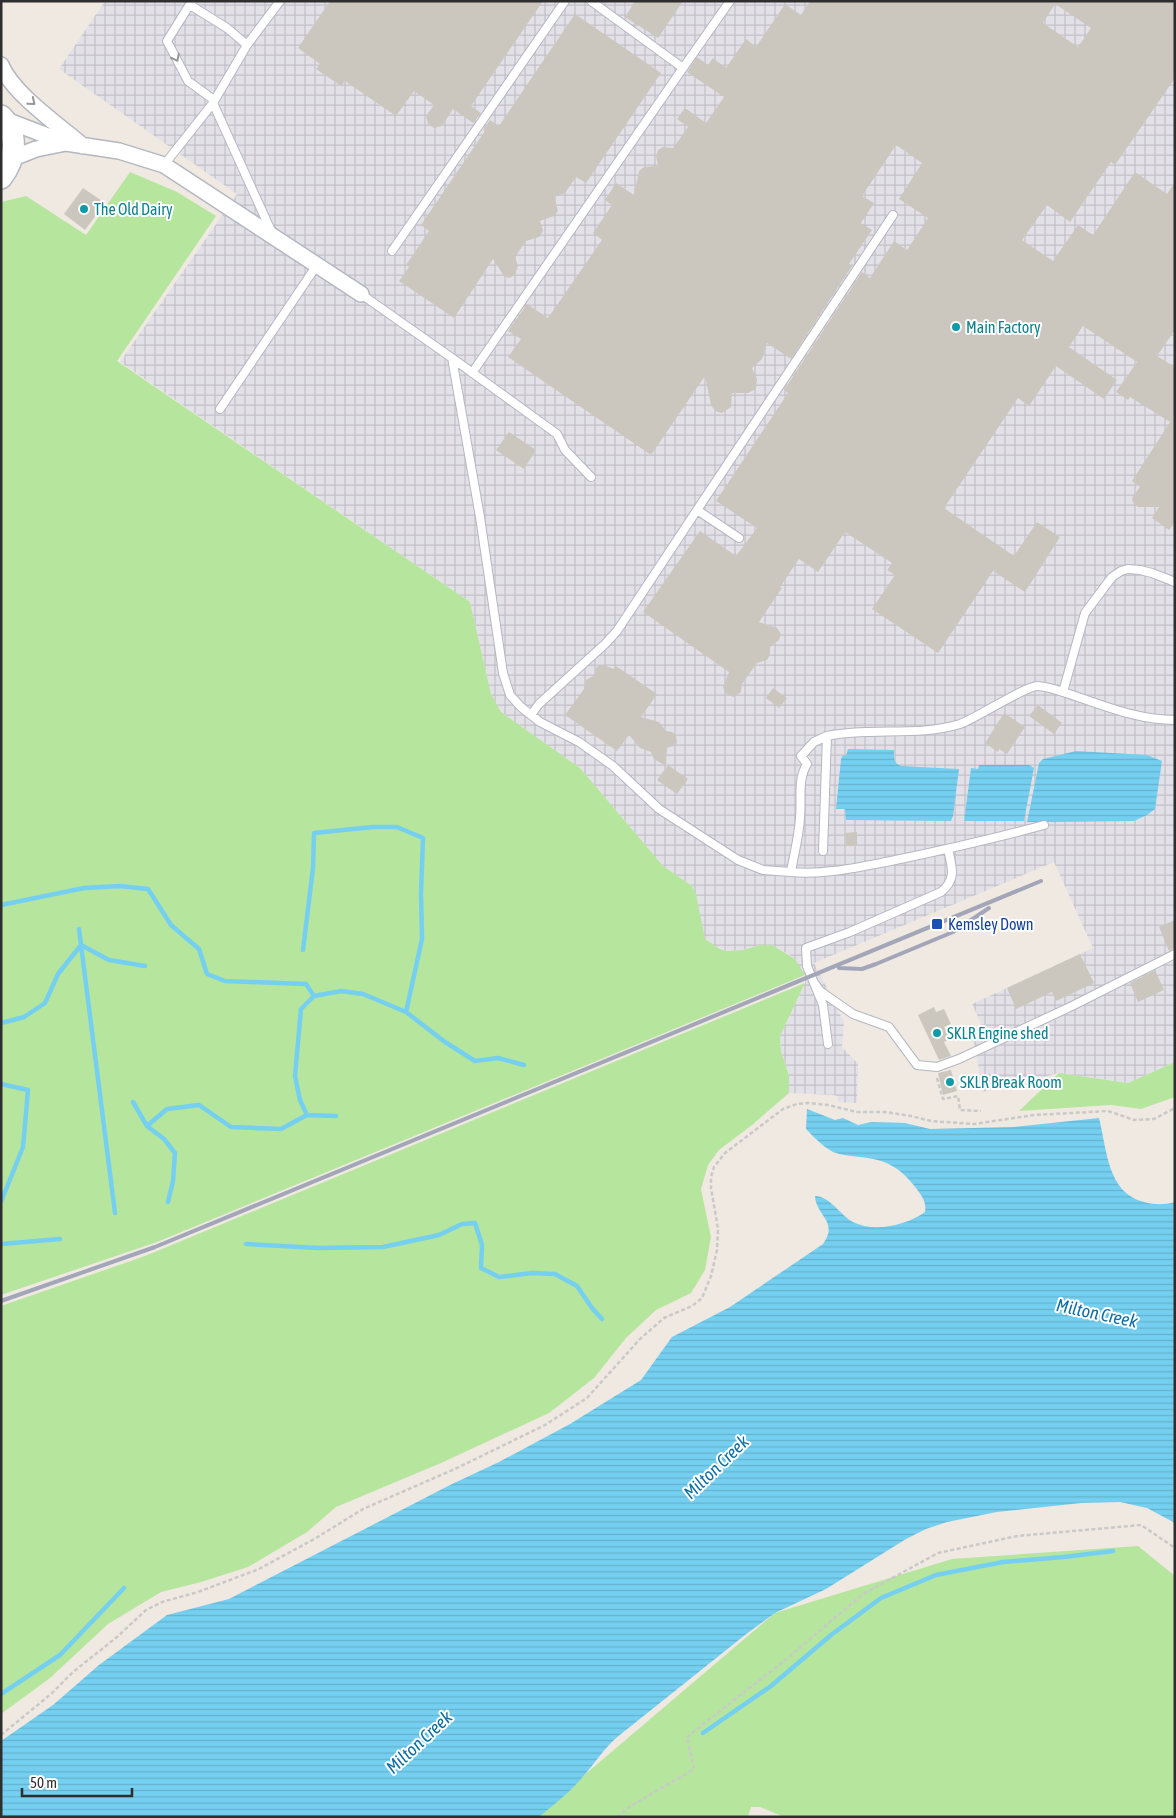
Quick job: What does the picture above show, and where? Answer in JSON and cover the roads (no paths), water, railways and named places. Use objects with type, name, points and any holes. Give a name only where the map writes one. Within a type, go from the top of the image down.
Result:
[{"type":"main road","points":[[1,178],[8,170],[13,158],[13,138],[4,118]]},
{"type":"street","points":[[1,65],[15,88],[83,146]]},
{"type":"street","points":[[4,118],[66,143],[119,151],[164,165],[361,294]]},
{"type":"street","points":[[13,158],[36,149],[66,143]]},
{"type":"lane","points":[[164,165],[214,102],[248,45],[280,1]]},
{"type":"lane","points":[[392,251],[565,1]]},
{"type":"lane","points":[[591,1],[683,68]]},
{"type":"lane","points":[[472,372],[730,1]]},
{"type":"lane","points":[[248,45],[191,3],[168,41],[188,81],[214,102],[273,236]]},
{"type":"lane","points":[[530,715],[539,704],[606,644],[617,631],[893,215]]},
{"type":"lane","points":[[220,409],[317,265]]},
{"type":"lane","points":[[361,294],[557,434],[565,450],[591,477]]},
{"type":"lane","points":[[452,358],[480,517],[503,672],[506,685],[514,701],[530,715],[579,742],[613,766],[659,809],[732,857],[763,870],[814,873],[835,871],[948,849],[1044,824]]},
{"type":"lane","points":[[697,510],[739,538]]},
{"type":"lane","points":[[1062,692],[1082,621],[1093,600],[1112,577],[1128,569],[1152,572],[1175,582]]},
{"type":"lane","points":[[791,872],[801,817],[800,791],[807,764],[801,756],[814,742],[827,736],[850,732],[946,728],[980,716],[1035,686],[1062,692],[1130,715],[1157,720],[1175,720]]},
{"type":"lane","points":[[823,851],[827,736]]},
{"type":"lane","points":[[828,1044],[823,1005],[806,962],[805,950],[807,946],[844,935],[941,892],[950,882],[953,874],[948,849]]},
{"type":"lane","points":[[815,984],[820,991],[853,1014],[889,1027],[917,1065],[934,1066],[959,1059],[1072,1006],[1175,954]]},
{"type":"water","points":[[848,749],[894,750],[895,761],[901,766],[959,769],[951,821],[846,820],[845,809],[836,809],[841,759],[843,755],[846,756]]},
{"type":"water","points":[[1076,751],[1147,755],[1162,761],[1155,809],[1134,821],[1027,822],[1039,763],[1043,759]]},
{"type":"water","points":[[979,765],[1029,765],[1034,768],[1024,821],[964,821],[971,768],[978,769]]},
{"type":"water","name":"Milton Creek","points":[[807,1109],[835,1120],[843,1118],[858,1125],[871,1122],[905,1123],[930,1129],[1014,1127],[1099,1118],[1107,1156],[1116,1180],[1122,1189],[1132,1197],[1148,1203],[1167,1204],[1175,1202],[1175,1523],[1147,1508],[1120,1502],[1081,1503],[997,1512],[947,1522],[926,1529],[906,1539],[826,1589],[775,1613],[745,1635],[616,1738],[585,1775],[539,1817],[1,1817],[1,1741],[53,1705],[99,1665],[167,1615],[229,1599],[450,1485],[499,1462],[570,1424],[641,1380],[672,1337],[730,1307],[823,1244],[829,1230],[828,1224],[816,1203],[815,1196],[826,1199],[853,1222],[871,1227],[900,1224],[925,1212],[922,1196],[910,1180],[898,1169],[885,1162],[836,1153],[822,1144],[806,1129]]},
{"type":"waterway","points":[[303,950],[313,868],[314,833],[373,827],[397,827],[423,838],[422,939],[406,1012]]},
{"type":"waterway","points":[[1,905],[84,888],[120,886],[148,889],[171,925],[199,949],[207,974],[225,981],[306,984],[314,996]]},
{"type":"waterway","points":[[79,929],[115,1213]]},
{"type":"waterway","points":[[1,1023],[24,1017],[45,1003],[58,974],[81,945],[109,960],[145,966]]},
{"type":"waterway","points":[[307,1115],[300,1100],[295,1076],[301,1009],[314,996],[341,991],[363,994],[406,1012],[445,1042],[475,1061],[498,1058],[524,1065]]},
{"type":"waterway","points":[[1,1084],[28,1090],[23,1147],[1,1202]]},
{"type":"waterway","points":[[133,1102],[147,1126],[164,1139],[175,1153],[173,1181],[168,1202]]},
{"type":"waterway","points":[[147,1126],[167,1109],[199,1105],[231,1127],[281,1129],[307,1115],[336,1116]]},
{"type":"waterway","points":[[246,1244],[318,1248],[383,1247],[439,1235],[462,1224],[475,1223],[482,1245],[481,1268],[499,1277],[532,1273],[555,1274],[577,1286],[602,1319]]},
{"type":"waterway","points":[[1,1244],[60,1239]]},
{"type":"waterway","points":[[703,1733],[771,1686],[831,1635],[881,1598],[936,1575],[1003,1562],[1113,1551]]},
{"type":"waterway","points":[[1,1694],[60,1655],[124,1588]]},
{"type":"railway","points":[[1,1301],[155,1247],[1041,881]]},
{"type":"railway","points":[[839,968],[862,969],[876,964],[953,932],[989,908]]},
{"type":"place","name":"The Old Dairy","points":[[84,209]]},
{"type":"place","name":"Main Factory","points":[[956,327]]},
{"type":"place","name":"Kemsley Down","points":[[937,924]]},
{"type":"place","name":"SKLR Engine shed","points":[[937,1033]]},
{"type":"place","name":"SKLR Break Room","points":[[950,1082]]}]
